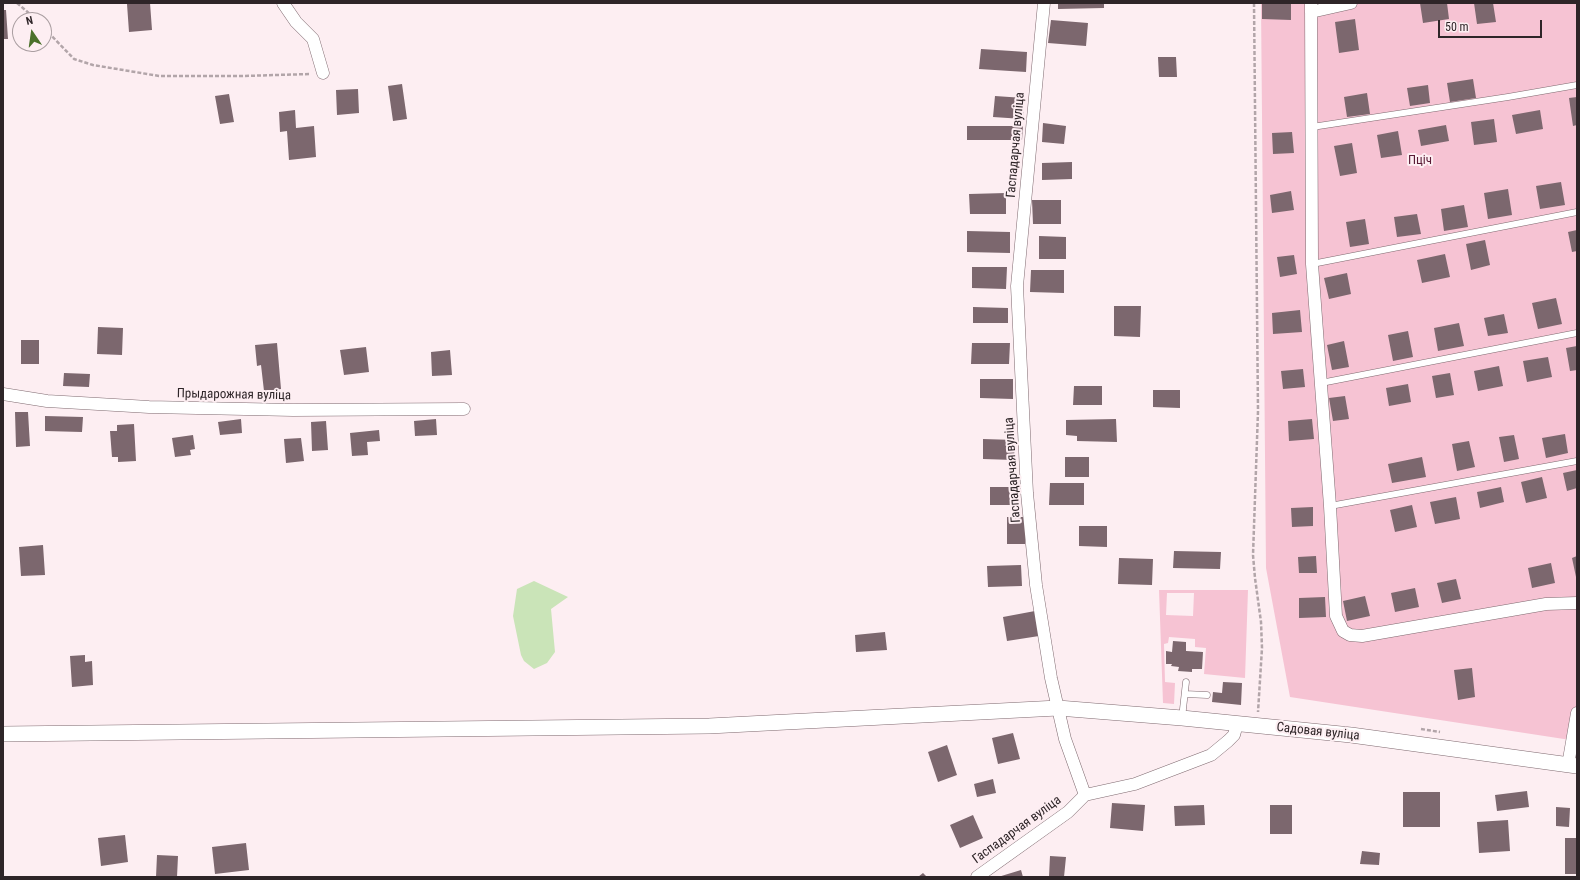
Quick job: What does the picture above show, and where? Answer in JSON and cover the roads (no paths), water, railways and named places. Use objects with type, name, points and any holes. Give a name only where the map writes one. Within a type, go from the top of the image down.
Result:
[{"type":"street","points":[[283,3],[296,22],[313,39],[322,73]]},
{"type":"street","name":"Гаспадарчая вуліца","points":[[977,877],[1068,812],[1084,795],[1065,739],[1051,678],[1034,570],[1027,493],[1017,286],[1044,3]]},
{"type":"street","points":[[1351,3],[1311,8],[1312,264],[1330,506],[1336,616],[1343,631],[1350,635],[1362,636],[1546,604],[1577,603]]},
{"type":"street","name":"Прыдарожная вуліца","points":[[3,394],[46,402],[149,407],[293,410],[464,409]]},
{"type":"street","name":"Садовая вуліца","points":[[3,734],[709,726],[1058,708],[1182,718],[1351,735],[1573,765]]},
{"type":"street","points":[[1573,765],[1577,713]]},
{"type":"street","points":[[1084,795],[1135,784],[1211,755],[1234,735],[1237,724]]},
{"type":"lane","points":[[1312,127],[1577,85]]},
{"type":"lane","points":[[1312,264],[1577,212]]},
{"type":"lane","points":[[1321,383],[1577,333]]},
{"type":"lane","points":[[1330,506],[1577,460]]},
{"type":"lane","points":[[1182,718],[1186,682]]},
{"type":"lane","points":[[1184,694],[1207,695]]},
{"type":"park label","name":"Пціч","points":[[1420,161]]}]
